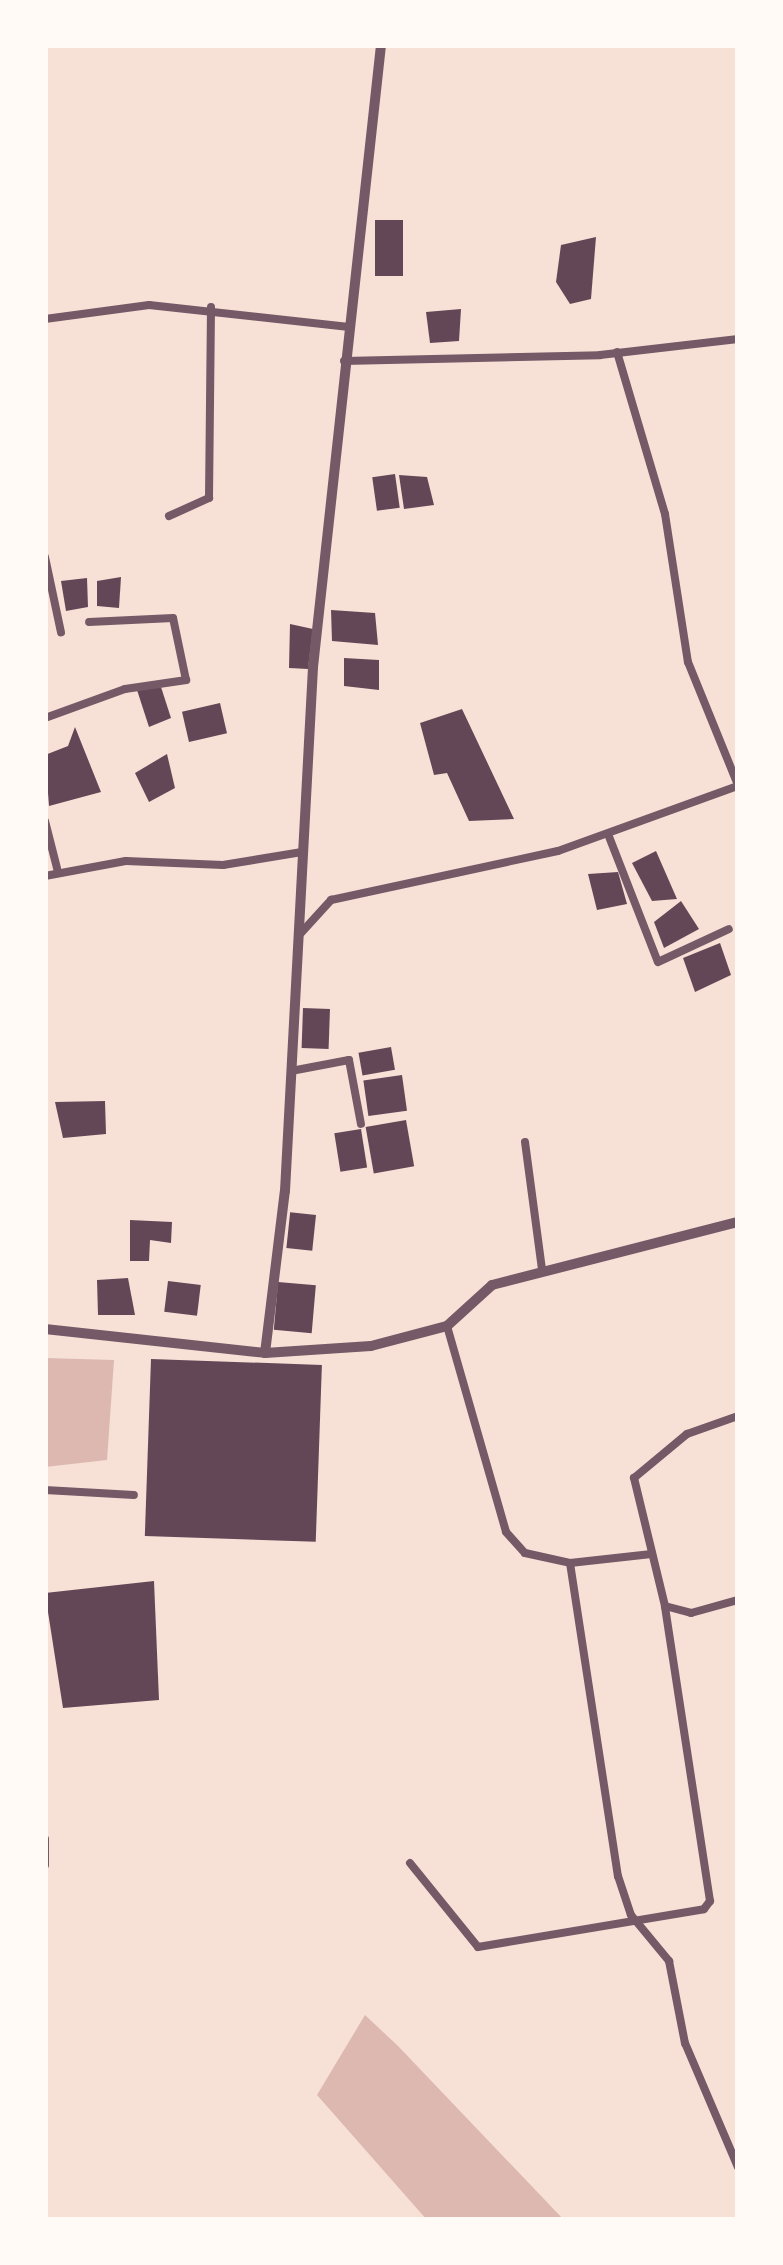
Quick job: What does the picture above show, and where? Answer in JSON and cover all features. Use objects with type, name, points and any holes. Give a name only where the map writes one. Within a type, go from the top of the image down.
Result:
[{"type":"street","points":[[265,1352],[291,1070],[302,852],[347,326],[381,45]]},
{"type":"street","points":[[45,319],[211,307],[347,326]]},
{"type":"street","points":[[169,516],[209,498],[211,307]]},
{"type":"street","points":[[344,361],[617,352],[738,339]]},
{"type":"street","points":[[297,941],[330,900],[608,834],[738,785],[688,662],[665,514],[617,352]]},
{"type":"street","points":[[45,557],[61,632]]},
{"type":"street","points":[[45,718],[125,688],[186,680],[173,618],[89,622]]},
{"type":"street","points":[[45,821],[57,868]]},
{"type":"street","points":[[608,834],[658,962],[728,929]]},
{"type":"street","points":[[45,876],[57,868],[223,865],[302,852]]},
{"type":"street","points":[[291,1070],[349,1060],[361,1124]]},
{"type":"street","points":[[524,1142],[542,1270]]},
{"type":"street","points":[[45,1329],[265,1352],[370,1346],[447,1326],[492,1285],[738,1222]]},
{"type":"street","points":[[447,1326],[506,1532],[525,1553],[570,1562],[652,1554]]},
{"type":"street","points":[[410,1862],[478,1946],[631,1916],[704,1909],[710,1900],[665,1606],[634,1478],[687,1434],[738,1418]]},
{"type":"street","points":[[45,1490],[134,1495]]},
{"type":"street","points":[[570,1562],[601,1795],[631,1916],[669,1960],[685,2043],[738,2167]]},
{"type":"street","points":[[665,1606],[691,1613],[738,1600]]},
{"type":"street","points":[[45,1839],[45,1865]]},
{"type":"shaded area","points":[[45,1358],[114,1360],[107,1460],[45,1467]]},
{"type":"shaded area","points":[[365,2015],[564,2220],[427,2220],[317,2095]]},
{"type":"building","points":[[375,220],[403,220],[403,276],[375,276]]},
{"type":"building","points":[[596,237],[591,299],[570,304],[556,282],[561,245]]},
{"type":"building","points":[[461,309],[459,341],[430,343],[426,312]]},
{"type":"building","points":[[395,474],[400,508],[377,511],[372,477]]},
{"type":"building","points":[[399,475],[427,477],[434,505],[404,509]]},
{"type":"building","points":[[121,577],[119,608],[97,606],[97,581]]},
{"type":"building","points":[[87,578],[88,607],[66,611],[61,581]]},
{"type":"building","points":[[331,610],[375,613],[378,645],[332,641]]},
{"type":"building","points":[[290,624],[313,629],[308,669],[289,668]]},
{"type":"building","points":[[344,658],[379,660],[379,690],[344,686]]},
{"type":"building","points":[[161,687],[171,718],[149,727],[137,690]]},
{"type":"building","points":[[220,703],[227,733],[189,742],[182,712]]},
{"type":"building","points":[[462,709],[514,819],[469,821],[447,773],[434,775],[420,723]]},
{"type":"building","points":[[75,727],[101,792],[49,806],[45,755],[68,746]]},
{"type":"building","points":[[167,754],[175,788],[149,802],[135,773]]},
{"type":"building","points":[[656,851],[677,899],[652,901],[632,863]]},
{"type":"building","points":[[618,872],[627,904],[597,910],[588,874]]},
{"type":"building","points":[[681,901],[699,929],[664,948],[654,922]]},
{"type":"building","points":[[720,943],[731,975],[695,992],[683,958]]},
{"type":"building","points":[[303,1008],[330,1009],[329,1049],[302,1048]]},
{"type":"building","points":[[391,1047],[395,1070],[362,1075],[359,1053]]},
{"type":"building","points":[[402,1075],[407,1111],[368,1116],[363,1080]]},
{"type":"building","points":[[105,1101],[106,1134],[63,1138],[55,1102]]},
{"type":"building","points":[[406,1120],[414,1166],[374,1173],[366,1127]]},
{"type":"building","points":[[361,1129],[367,1168],[340,1172],[334,1133]]},
{"type":"building","points":[[290,1212],[316,1215],[312,1251],[286,1248]]},
{"type":"building","points":[[130,1220],[172,1222],[171,1243],[150,1240],[149,1261],[130,1261]]},
{"type":"building","points":[[128,1278],[135,1315],[98,1315],[97,1280]]},
{"type":"building","points":[[168,1281],[201,1285],[197,1316],[164,1312]]},
{"type":"building","points":[[278,1282],[316,1285],[312,1333],[274,1330]]},
{"type":"building","points":[[151,1359],[322,1365],[316,1542],[145,1536]]},
{"type":"building","points":[[154,1581],[159,1700],[63,1708],[45,1593]]}]
